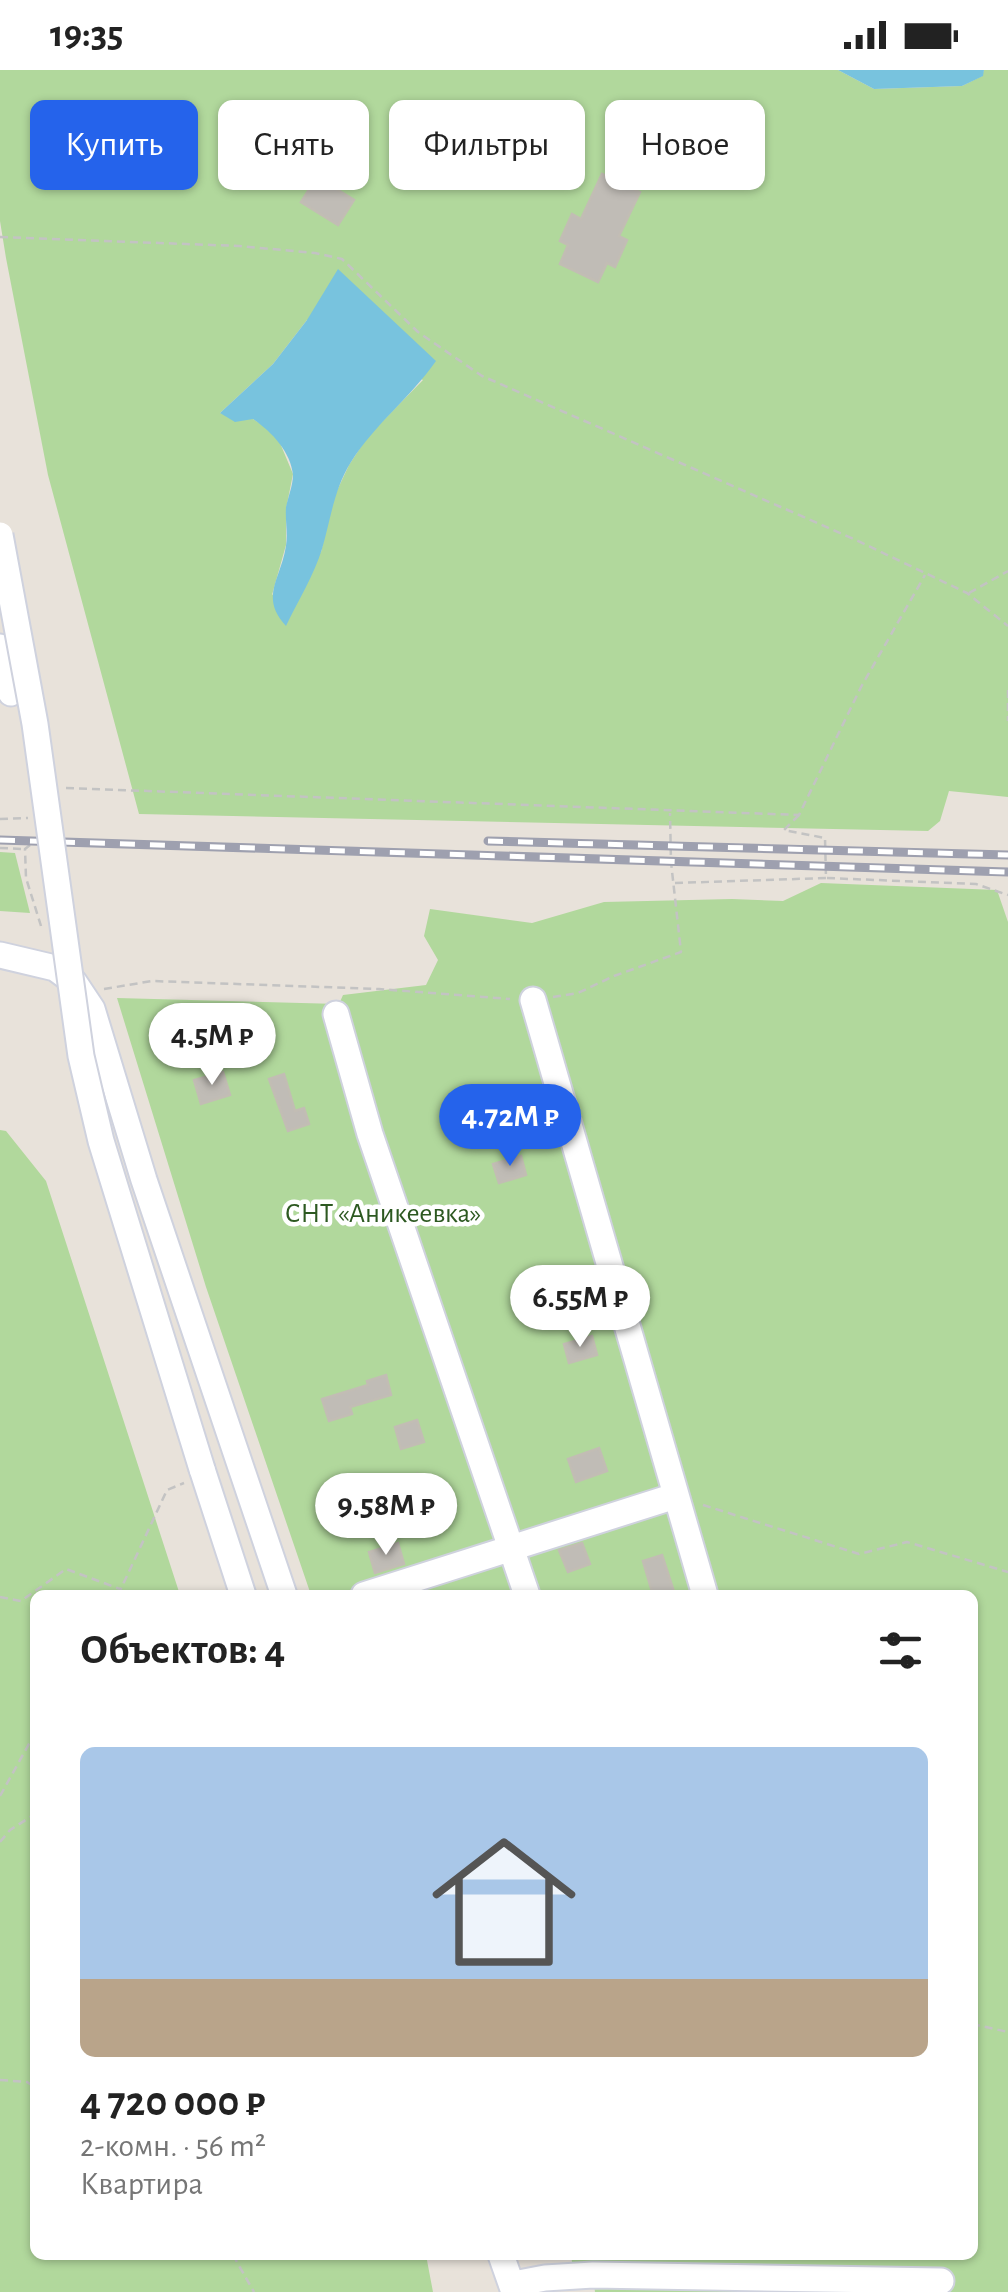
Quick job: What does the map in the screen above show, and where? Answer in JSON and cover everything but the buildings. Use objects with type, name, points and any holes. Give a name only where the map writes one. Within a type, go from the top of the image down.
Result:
[{"type":"street","points":[[0,535],[36,724],[81,1056],[101,1141],[241,1590]]},
{"type":"street","points":[[0,647],[11,693]]},
{"type":"street","points":[[0,955],[55,968],[83,992],[102,1033],[144,1180],[282,1590]]},
{"type":"street","points":[[533,1000],[703,1590]]},
{"type":"street","points":[[336,1014],[370,1134],[524,1590]]},
{"type":"street","points":[[380,1590],[675,1496]]},
{"type":"street","points":[[503,2260],[518,2289]]},
{"type":"street","points":[[513,2260],[518,2289]]},
{"type":"street","points":[[518,2289],[545,2278],[593,2274],[942,2282]]},
{"type":"path","points":[[0,237],[239,246],[342,259],[418,332],[482,376],[968,593],[1008,626]]},
{"type":"path","points":[[968,593],[1008,571]]},
{"type":"path","points":[[826,878],[825,838],[784,830],[799,815],[861,687],[925,575]]},
{"type":"path","points":[[1008,690],[1008,720]]},
{"type":"path","points":[[64,788],[799,815]]},
{"type":"path","points":[[83,992],[152,981],[379,989],[533,1000],[578,993],[682,952],[670,812]]},
{"type":"path","points":[[0,818],[15,819]]},
{"type":"path","points":[[30,829],[31,818]]},
{"type":"path","points":[[0,848],[30,848],[30,841]]},
{"type":"path","points":[[25,849],[26,878]]},
{"type":"path","points":[[674,883],[826,878],[976,884],[1008,895]]},
{"type":"path","points":[[36,1590],[66,1569],[121,1589],[167,1490],[203,1472]]},
{"type":"path","points":[[675,1496],[859,1554],[907,1542],[1008,1572]]},
{"type":"path","points":[[0,1596],[21,1601],[30,1595]]},
{"type":"path","points":[[0,1796],[30,1742]]},
{"type":"path","points":[[0,1842],[30,1817]]},
{"type":"path","points":[[978,2025],[1008,2032]]},
{"type":"path","points":[[0,2080],[30,2084]]},
{"type":"path","points":[[236,2260],[254,2292]]},
{"type":"green space","points":[[0,70],[838,70],[874,89],[962,86],[982,76],[984,70],[1008,70],[1008,797],[949,791],[940,821],[928,831],[139,814],[48,475],[0,221]],"holes":[[[307,320],[423,380],[368,436],[333,499],[321,552],[272,595],[286,545],[286,509],[293,474],[280,443],[269,429],[253,419],[220,413],[273,364]]]},
{"type":"green space","points":[[0,852],[15,853],[30,913],[0,911]]},
{"type":"green space","name":"СНТ «Аникеевка»","points":[[821,883],[997,890],[1008,922],[1008,2292],[595,2292],[592,2268],[573,2269],[572,2260],[978,2260],[978,1590],[309,1590],[206,1287],[117,998],[339,1004],[343,995],[426,985],[438,960],[424,936],[430,909],[532,923],[604,902],[783,901]]},
{"type":"green space","points":[[0,1130],[6,1131],[46,1181],[178,1590],[30,1590],[30,2260],[427,2260],[433,2292],[0,2292]]},
{"type":"water","points":[[838,70],[984,70],[983,76],[962,86],[874,89]]},
{"type":"water","points":[[338,269],[436,361],[371,435],[345,472],[319,559],[286,626],[278,616],[273,597],[286,546],[291,466],[279,443],[260,424],[253,419],[235,422],[220,413],[273,364],[307,320]]},
{"type":"railway","points":[[0,840],[1008,872]]},
{"type":"railway","points":[[488,841],[1008,855]]}]
